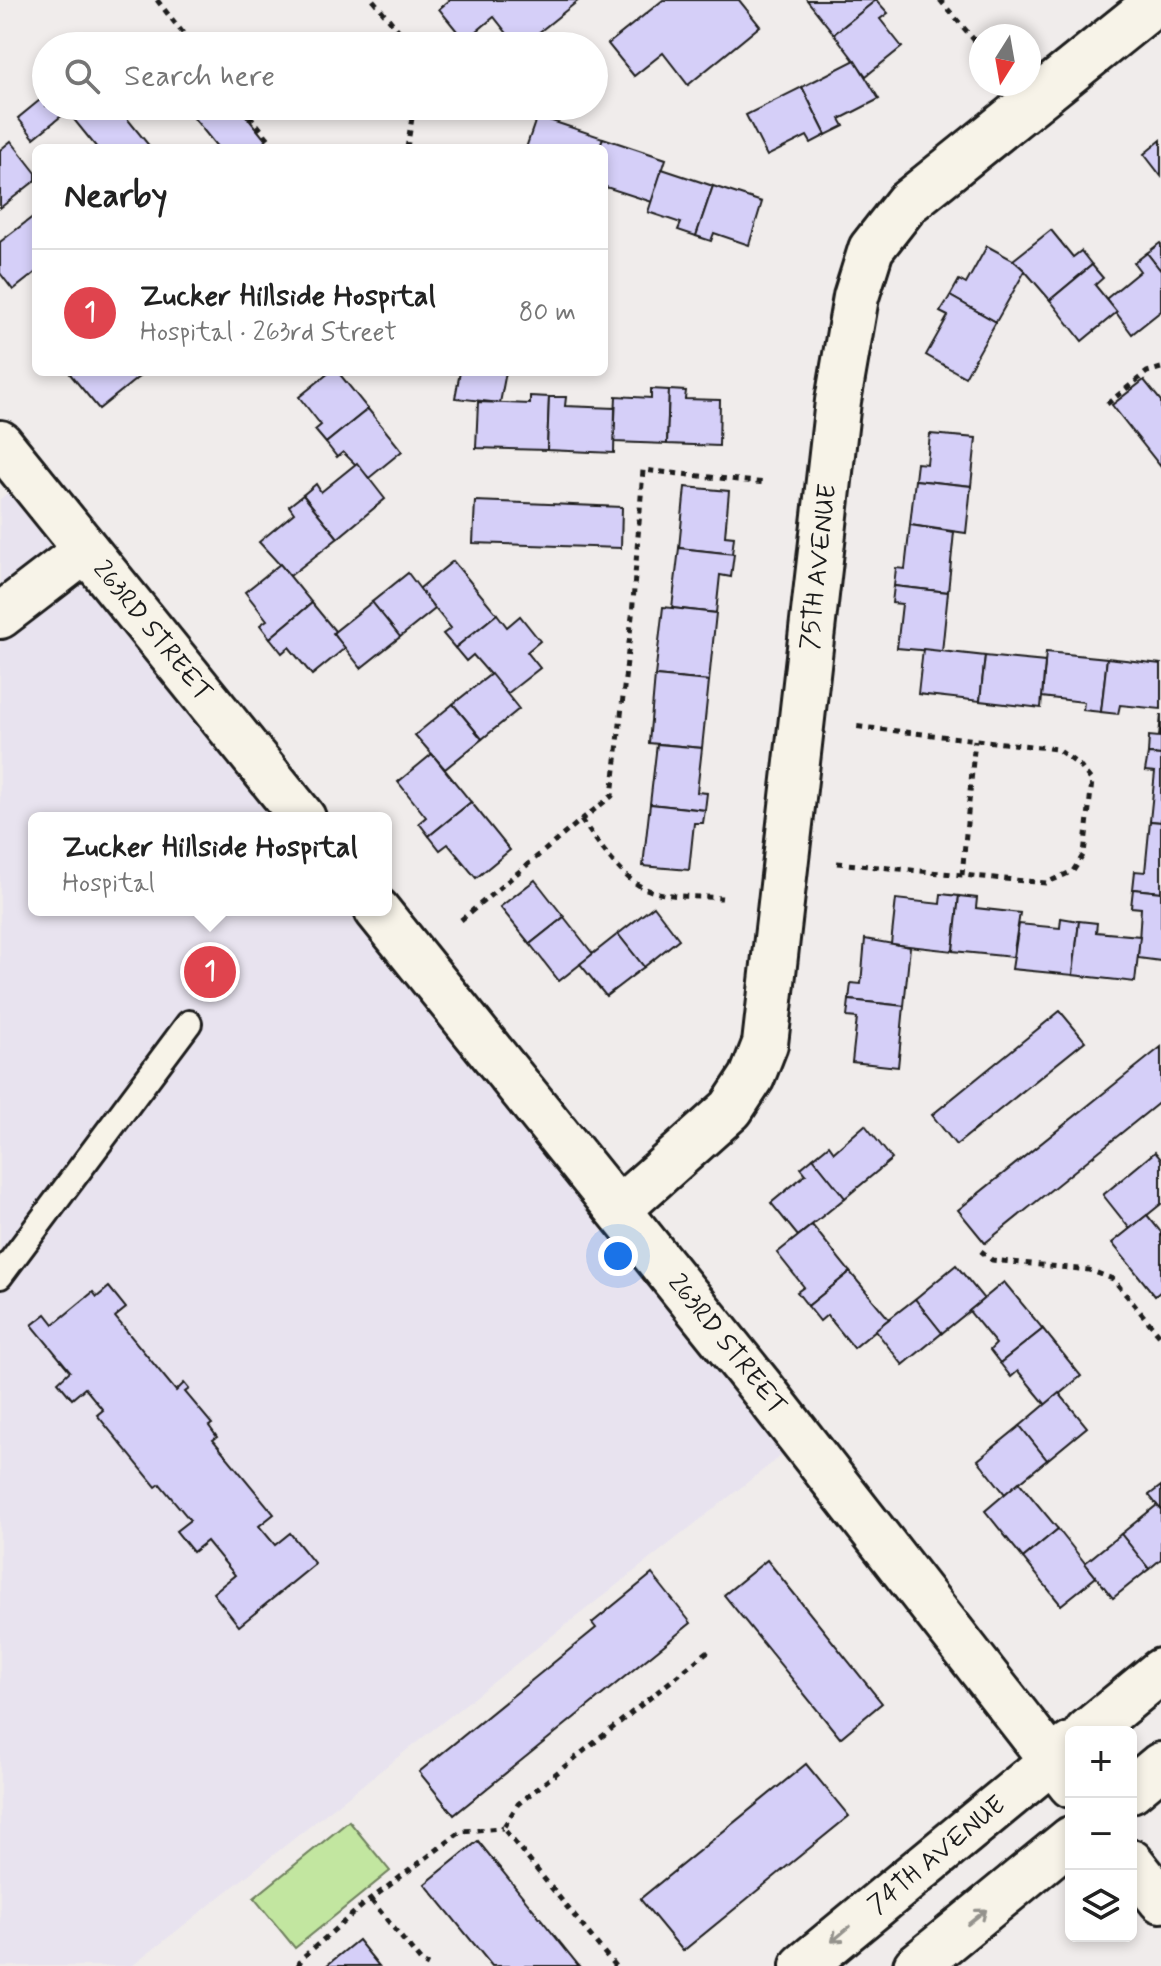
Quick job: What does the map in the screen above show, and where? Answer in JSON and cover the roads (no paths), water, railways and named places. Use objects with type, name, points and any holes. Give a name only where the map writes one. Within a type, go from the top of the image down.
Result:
[{"type":"street","name":"75TH AVENUE","points":[[619,1209],[731,1109],[752,1077],[765,1044],[838,401],[856,297],[871,249],[907,203],[1159,0]]},
{"type":"street","name":"263RD STREET","points":[[0,443],[298,812]]},
{"type":"street","points":[[0,616],[86,550]]},
{"type":"street","name":"263RD STREET","points":[[382,916],[1065,1763]]},
{"type":"street","points":[[1094,1726],[1161,1671]]},
{"type":"street","name":"74TH AVENUE","points":[[803,1966],[1065,1763]]},
{"type":"street","points":[[1137,1785],[1161,1765]]},
{"type":"street","points":[[916,1966],[1065,1844]]},
{"type":"street","points":[[1137,1870],[1161,1900]]},
{"type":"lane","points":[[0,1276],[189,1023]]},
{"type":"place","name":"Zucker Hillside Hospital","points":[[210,972]]}]
